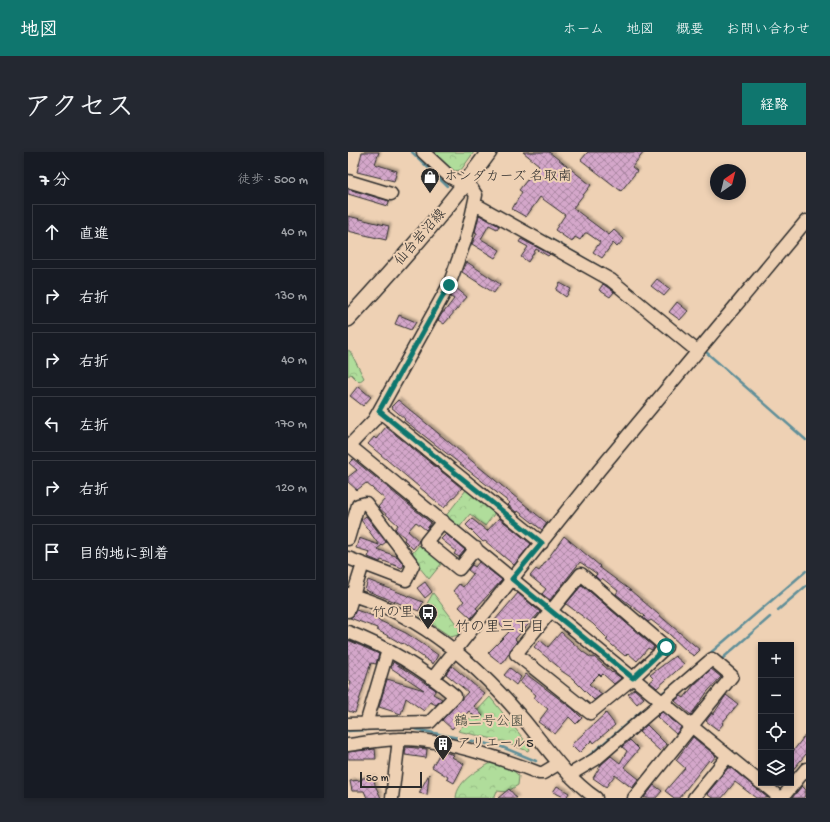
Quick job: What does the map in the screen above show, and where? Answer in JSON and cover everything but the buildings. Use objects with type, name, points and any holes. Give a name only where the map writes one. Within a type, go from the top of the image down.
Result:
[{"type":"main road","name":"仙台岩沼線","points":[[348,319],[400,263],[465,185],[489,152]]},
{"type":"street","points":[[423,152],[450,177],[472,189],[476,195],[475,204],[465,241],[449,285],[379,411],[367,429],[349,446],[552,610],[758,781]]},
{"type":"street","points":[[348,181],[391,194]]},
{"type":"street","points":[[475,204],[611,280],[697,351]]},
{"type":"street","points":[[433,678],[595,475],[806,221]]},
{"type":"street","points":[[379,411],[542,543]]},
{"type":"street","points":[[348,539],[358,505],[366,503],[413,565],[406,580],[348,558]]},
{"type":"street","points":[[443,521],[426,542],[459,569],[476,548]]},
{"type":"street","points":[[348,611],[351,595],[363,564]]},
{"type":"street","points":[[581,574],[666,647],[633,678],[590,713],[516,654],[581,574]]},
{"type":"street","points":[[351,595],[403,617],[454,650],[491,683],[558,764],[589,796]]},
{"type":"street","points":[[348,632],[388,650],[433,678],[455,696],[430,722],[348,724]]},
{"type":"street","points":[[366,724],[388,650]]},
{"type":"street","points":[[569,776],[596,759],[659,700],[712,659],[732,676],[634,798]]},
{"type":"street","points":[[348,745],[399,739],[437,743],[487,755],[539,773],[543,773],[558,764]]},
{"type":"street","points":[[392,798],[399,739]]},
{"type":"street","points":[[694,798],[728,756]]},
{"type":"street","points":[[765,786],[779,798],[806,769]]},
{"type":"green space","points":[[434,152],[474,152],[461,170],[454,171]]},
{"type":"green space","points":[[348,350],[350,351],[364,378],[359,382],[351,374],[348,376]]},
{"type":"green space","points":[[466,490],[495,513],[485,526],[470,514],[459,528],[445,517]]},
{"type":"green space","points":[[420,544],[442,563],[429,579],[410,556]]},
{"type":"green space","points":[[433,593],[460,629],[458,635],[451,637],[420,616]]},
{"type":"green space","name":"鶴二号公園","points":[[490,697],[530,747],[528,751],[498,740],[458,731]]},
{"type":"green space","points":[[495,761],[505,763],[519,776],[518,785],[507,792],[497,791],[494,798],[456,798],[457,792],[465,780]]},
{"type":"waterway","points":[[412,152],[447,186]]},
{"type":"waterway","points":[[549,238],[602,268]]},
{"type":"waterway","points":[[706,352],[806,440]]},
{"type":"waterway","points":[[708,655],[806,571]]},
{"type":"waterway","points":[[778,610],[806,586]]},
{"type":"waterway","points":[[723,658],[770,617]]},
{"type":"waterway","points":[[660,695],[675,683]]},
{"type":"waterway","points":[[584,760],[643,710]]},
{"type":"waterway","points":[[410,728],[502,747],[536,761]]},
{"type":"waterway","points":[[348,731],[385,729]]},
{"type":"place","name":"ホンダカーズ 名取南","points":[[430,194]]},
{"type":"place","name":"竹の里","points":[[428,630]]},
{"type":"place","name":"アリエール5","points":[[443,761]]},
{"type":"district","name":"竹の里三丁目","points":[[500,628]]},
{"type":"route","points":[[449,285],[379,411],[542,543],[512,579],[552,610],[633,678],[666,647]]}]
